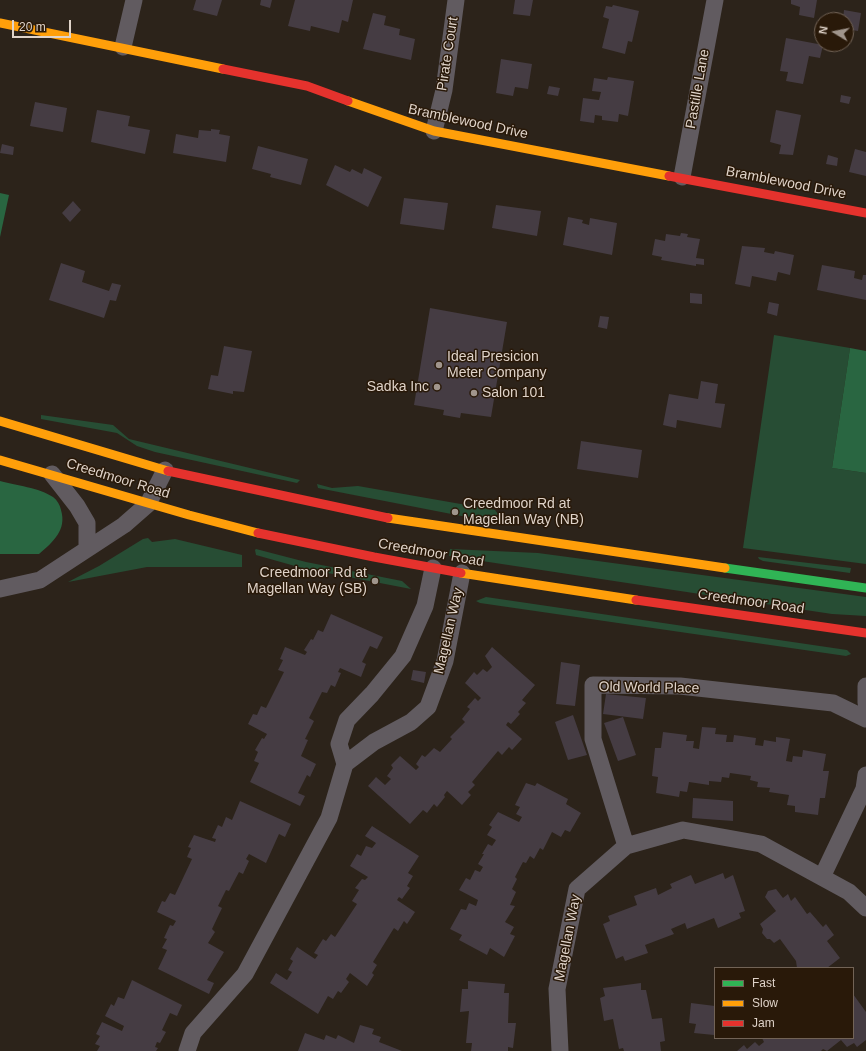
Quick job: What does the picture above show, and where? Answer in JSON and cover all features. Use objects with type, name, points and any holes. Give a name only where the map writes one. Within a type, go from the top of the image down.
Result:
[{"type":"main road","name":"Bramblewood Drive","points":[[0,23],[123,47],[307,86],[337,96],[380,115],[434,132],[682,177],[866,213]]},
{"type":"main road","name":"Creedmoor Road","points":[[0,421],[165,470],[346,510],[436,526],[866,588]]},
{"type":"main road","name":"Creedmoor Road","points":[[0,460],[52,474],[148,504],[246,530],[433,568],[866,633]]},
{"type":"street","points":[[123,47],[134,0]]},
{"type":"street","name":"Pirate Court","points":[[434,132],[444,90],[456,0]]},
{"type":"street","name":"Pastille Lane","points":[[682,177],[715,0]]},
{"type":"street","points":[[0,589],[40,580],[124,525],[148,504],[165,470]]},
{"type":"street","points":[[52,474],[77,506],[87,523],[87,549]]},
{"type":"street","name":"Magellan Way","points":[[433,568],[425,606],[403,656],[372,694],[347,720],[339,744],[345,764],[374,742],[411,722],[428,707],[445,661],[462,573]]},
{"type":"street","name":"Old World Place","points":[[626,846],[593,739],[593,685],[680,686],[833,703],[866,719]]},
{"type":"street","points":[[866,686],[866,702]]},
{"type":"street","points":[[187,1051],[193,1032],[245,974],[329,818],[345,764]]},
{"type":"street","points":[[822,878],[864,789],[866,775]]},
{"type":"street","name":"Magellan Way","points":[[560,1051],[558,989],[578,889],[626,846],[683,830],[761,844],[849,892],[866,908]]},
{"type":"green space","points":[[0,193],[9,195],[0,237]]},
{"type":"green space","points":[[774,335],[850,348],[832,468],[866,473],[866,564],[743,548]]},
{"type":"green space","points":[[850,348],[866,351],[866,473],[832,468]]},
{"type":"green space","points":[[41,415],[113,425],[129,439],[300,480],[297,483],[155,452],[137,446],[117,433],[41,419]]},
{"type":"green space","points":[[0,481],[41,491],[53,497],[59,504],[61,508],[62,524],[58,535],[39,554],[0,554]]},
{"type":"green space","points":[[317,484],[332,488],[358,486],[495,510],[498,514],[493,519],[477,519],[318,488]]},
{"type":"green space","points":[[148,538],[152,542],[175,539],[242,555],[242,567],[147,567],[68,582],[99,566],[143,539]]},
{"type":"green space","points":[[256,549],[306,562],[402,581],[411,589],[302,568],[256,555]]},
{"type":"green space","points":[[450,549],[538,553],[866,597],[866,616],[832,614],[449,556]]},
{"type":"green space","points":[[758,557],[851,568],[850,573],[763,561]]},
{"type":"green space","points":[[486,597],[847,650],[851,654],[846,656],[480,603],[476,601]]},
{"type":"building","points":[[196,0],[222,0],[217,16],[193,10]]},
{"type":"building","points":[[261,0],[272,0],[270,8],[260,5]]},
{"type":"building","points":[[295,0],[353,0],[348,22],[342,20],[339,33],[311,26],[310,31],[288,26]]},
{"type":"building","points":[[515,0],[533,0],[530,16],[513,14]]},
{"type":"building","points":[[791,0],[817,0],[814,18],[799,15],[800,7],[791,4]]},
{"type":"building","points":[[613,5],[639,11],[632,42],[628,41],[625,54],[602,48],[609,19],[603,17],[606,6],[612,7]]},
{"type":"building","points":[[844,10],[861,13],[858,31],[854,30],[854,12],[844,12]]},
{"type":"building","points":[[373,13],[386,16],[384,25],[400,29],[399,35],[415,39],[411,60],[363,49]]},
{"type":"building","points":[[786,38],[814,43],[814,52],[821,52],[820,58],[809,56],[803,84],[786,81],[788,72],[780,71]]},
{"type":"building","points":[[501,59],[532,64],[528,89],[515,87],[513,96],[496,93]]},
{"type":"building","points":[[608,77],[634,81],[628,116],[619,114],[618,122],[602,120],[602,116],[595,115],[594,123],[580,121],[583,98],[599,100],[601,92],[592,91],[594,78],[607,80]]},
{"type":"building","points":[[549,86],[560,88],[558,96],[547,94]]},
{"type":"building","points":[[841,95],[851,97],[849,104],[840,102]]},
{"type":"building","points":[[35,102],[67,108],[63,132],[30,126]]},
{"type":"building","points":[[97,110],[130,116],[128,126],[150,130],[145,154],[91,142]]},
{"type":"building","points":[[776,110],[801,115],[793,155],[779,154],[781,145],[770,142]]},
{"type":"building","points":[[211,129],[220,130],[219,134],[230,136],[226,162],[173,153],[176,134],[198,138],[199,130],[211,131]]},
{"type":"building","points":[[2,144],[14,147],[13,155],[0,153]]},
{"type":"building","points":[[258,146],[308,159],[301,185],[270,177],[271,174],[252,169]]},
{"type":"building","points":[[855,149],[866,152],[866,176],[849,172]]},
{"type":"building","points":[[828,155],[838,158],[837,166],[826,164]]},
{"type":"building","points":[[335,165],[350,172],[352,169],[362,174],[364,168],[382,177],[368,207],[326,185]]},
{"type":"building","points":[[404,198],[448,203],[444,230],[400,224]]},
{"type":"building","points":[[73,201],[81,210],[70,222],[62,213]]},
{"type":"building","points":[[496,205],[541,211],[537,236],[492,228]]},
{"type":"building","points":[[568,217],[583,220],[582,223],[589,225],[590,218],[617,223],[612,255],[563,245]]},
{"type":"building","points":[[681,233],[688,234],[687,237],[700,239],[696,258],[704,259],[704,265],[696,264],[696,266],[661,260],[662,257],[652,255],[655,239],[665,241],[666,234],[680,236]]},
{"type":"building","points":[[742,246],[765,248],[764,252],[774,254],[775,251],[794,255],[790,275],[778,272],[776,281],[752,276],[750,287],[735,284]]},
{"type":"building","points":[[61,263],[85,271],[82,282],[109,291],[112,283],[121,285],[116,301],[110,300],[104,318],[49,300]]},
{"type":"building","points":[[822,265],[855,271],[854,278],[862,280],[863,275],[866,275],[866,300],[817,290]]},
{"type":"building","points":[[690,293],[702,294],[702,304],[690,303]]},
{"type":"building","points":[[769,302],[779,304],[777,316],[767,313]]},
{"type":"building","points":[[430,308],[507,322],[491,417],[461,413],[460,418],[443,415],[444,410],[414,405]]},
{"type":"building","points":[[600,316],[609,317],[607,329],[598,327]]},
{"type":"building","points":[[224,346],[252,351],[244,392],[233,391],[233,394],[208,389],[211,375],[218,376]]},
{"type":"building","points":[[701,381],[718,384],[715,403],[725,404],[721,428],[677,420],[676,428],[663,425],[669,394],[698,399]]},
{"type":"building","points":[[581,441],[642,450],[638,478],[577,469]]},
{"type":"building","points":[[331,614],[383,637],[377,649],[370,646],[362,662],[366,664],[361,677],[340,668],[338,672],[341,673],[335,687],[331,685],[327,693],[322,692],[309,718],[314,721],[305,739],[308,740],[301,756],[316,764],[310,777],[307,775],[298,793],[305,796],[300,806],[250,782],[259,763],[254,761],[258,752],[255,750],[262,738],[264,739],[267,734],[248,724],[253,714],[257,715],[261,706],[266,708],[284,672],[278,670],[283,660],[280,659],[285,647],[305,655],[307,652],[304,650],[311,639],[313,640],[318,630],[323,632]]},
{"type":"building","points":[[492,647],[535,685],[522,700],[526,703],[518,712],[520,714],[511,724],[508,722],[506,725],[522,739],[512,750],[509,747],[502,755],[498,751],[472,782],[475,785],[468,792],[471,795],[462,805],[447,791],[444,795],[445,797],[437,807],[434,804],[427,813],[423,810],[410,824],[368,786],[376,777],[385,785],[391,779],[387,776],[393,768],[391,765],[400,756],[416,770],[419,767],[416,764],[422,755],[425,757],[434,748],[440,752],[452,739],[450,737],[465,722],[462,719],[470,709],[467,707],[475,698],[478,701],[481,698],[465,683],[474,672],[477,675],[483,669],[487,672],[492,667],[485,656]]},
{"type":"building","points":[[561,662],[580,665],[575,706],[556,704]]},
{"type":"building","points":[[413,670],[426,672],[424,683],[411,680]]},
{"type":"building","points":[[606,694],[646,698],[643,719],[603,714]]},
{"type":"building","points":[[573,715],[587,755],[568,760],[555,722]]},
{"type":"building","points":[[623,717],[636,755],[618,761],[604,723]]},
{"type":"building","points":[[702,727],[716,728],[715,734],[727,735],[726,742],[733,742],[734,735],[756,738],[755,745],[763,746],[764,740],[776,742],[776,737],[790,739],[786,761],[792,762],[793,756],[802,757],[803,750],[826,754],[823,771],[829,771],[825,798],[820,798],[818,815],[795,812],[795,806],[787,805],[789,795],[769,792],[770,788],[757,787],[758,782],[750,780],[751,776],[730,773],[729,778],[722,777],[721,782],[709,781],[709,785],[689,782],[687,792],[680,791],[679,797],[656,793],[658,777],[652,776],[655,748],[661,748],[663,732],[687,735],[686,741],[694,741],[693,748],[699,749]]},
{"type":"building","points":[[526,783],[535,786],[537,783],[568,799],[566,804],[581,813],[570,832],[565,830],[561,837],[552,832],[543,850],[540,848],[534,859],[530,856],[526,863],[523,862],[515,877],[517,879],[512,889],[516,892],[510,905],[515,906],[505,922],[514,927],[510,934],[515,936],[504,957],[490,948],[487,955],[459,940],[462,935],[450,929],[461,909],[466,910],[469,903],[476,906],[478,900],[459,890],[466,878],[470,880],[475,870],[480,872],[483,867],[478,864],[484,854],[482,854],[488,844],[492,846],[496,840],[487,835],[492,827],[489,825],[498,812],[519,822],[522,817],[516,814],[520,807],[515,805]]},
{"type":"building","points":[[693,798],[733,801],[733,821],[692,818]]},
{"type":"building","points":[[240,801],[291,824],[285,837],[279,834],[266,863],[249,854],[246,859],[249,861],[243,874],[239,872],[229,891],[226,890],[218,906],[222,908],[212,929],[215,932],[208,943],[224,952],[207,980],[214,983],[209,994],[158,969],[167,950],[162,948],[167,939],[164,938],[170,925],[173,926],[176,921],[157,912],[162,901],[165,902],[170,893],[175,895],[192,859],[187,857],[191,848],[188,847],[194,835],[215,842],[216,839],[212,838],[218,825],[222,827],[226,817],[232,820]]},
{"type":"building","points":[[372,826],[419,856],[408,873],[413,876],[407,886],[410,888],[402,899],[399,897],[397,900],[415,912],[407,924],[404,921],[398,931],[394,928],[373,962],[377,965],[372,973],[374,975],[367,986],[350,973],[346,979],[349,982],[341,993],[338,991],[333,999],[328,996],[318,1014],[270,983],[276,973],[287,980],[292,972],[288,970],[293,961],[290,959],[297,947],[315,959],[318,955],[314,953],[323,939],[326,941],[331,934],[335,937],[357,904],[352,901],[359,890],[355,888],[362,879],[365,880],[368,877],[350,866],[357,854],[361,856],[366,846],[372,848],[376,843],[365,836]]},
{"type":"building","points":[[723,873],[725,879],[733,875],[745,911],[739,913],[741,918],[718,928],[714,918],[687,929],[685,923],[671,929],[674,934],[645,945],[648,953],[625,961],[623,956],[616,959],[603,924],[610,921],[608,916],[637,905],[634,896],[656,888],[658,895],[672,888],[670,884],[691,875],[695,884]]},
{"type":"building","points":[[776,889],[783,898],[788,894],[791,901],[795,897],[807,914],[810,912],[823,927],[826,924],[834,935],[827,941],[840,958],[828,967],[797,967],[796,961],[780,939],[774,943],[770,939],[767,939],[762,933],[763,929],[760,924],[776,911],[765,897],[768,891]]},
{"type":"building","points":[[132,980],[182,1005],[177,1016],[170,1013],[162,1030],[166,1032],[160,1043],[157,1042],[155,1047],[158,1048],[156,1051],[97,1051],[100,1046],[95,1044],[100,1036],[96,1034],[102,1022],[122,1031],[124,1026],[105,1016],[111,1004],[114,1006],[118,997],[124,999]]},
{"type":"building","points":[[468,981],[505,984],[504,993],[509,993],[508,1023],[516,1023],[513,1048],[508,1047],[508,1051],[471,1051],[472,1043],[466,1043],[469,1011],[460,1012],[462,989],[468,989]]},
{"type":"building","points":[[641,983],[641,990],[646,990],[652,1019],[662,1018],[665,1041],[660,1042],[661,1051],[624,1051],[623,1048],[619,1049],[613,1019],[604,1021],[600,998],[605,996],[603,988]]},
{"type":"building","points":[[854,995],[866,1012],[866,1040],[857,1047],[854,1043],[847,1047],[841,1040],[827,1051],[823,1049],[821,1051],[737,1051],[744,1045],[747,1049],[755,1042],[759,1046],[764,1042],[762,1039],[854,1039]]},
{"type":"building","points":[[691,1003],[714,1006],[714,1035],[694,1033],[696,1024],[689,1023]]},
{"type":"building","points":[[360,1025],[374,1029],[372,1034],[381,1037],[379,1042],[402,1051],[298,1051],[305,1033],[324,1040],[326,1035],[336,1039],[338,1035],[354,1043]]},
{"type":"traffic: fast","points":[[725,568],[866,588]]},
{"type":"traffic: slow","points":[[0,23],[223,69]]},
{"type":"traffic: slow","points":[[348,101],[434,131],[669,176]]},
{"type":"traffic: slow","points":[[0,421],[168,471]]},
{"type":"traffic: slow","points":[[0,460],[189,515],[258,533]]},
{"type":"traffic: slow","points":[[388,518],[725,568]]},
{"type":"traffic: slow","points":[[461,573],[636,600]]},
{"type":"traffic: jam","points":[[223,69],[307,86],[348,101]]},
{"type":"traffic: jam","points":[[669,176],[866,213]]},
{"type":"traffic: jam","points":[[168,471],[388,518]]},
{"type":"traffic: jam","points":[[258,533],[461,573]]},
{"type":"traffic: jam","points":[[636,600],[866,633]]},
{"type":"place","name":"Ideal Presicion Meter Company","points":[[439,365]]},
{"type":"place","name":"Sadka Inc","points":[[437,387]]},
{"type":"place","name":"Salon 101","points":[[474,393]]},
{"type":"place","name":"Creedmoor Rd at Magellan Way (NB)","points":[[455,512]]},
{"type":"place","name":"Creedmoor Rd at Magellan Way (SB)","points":[[375,581]]}]
